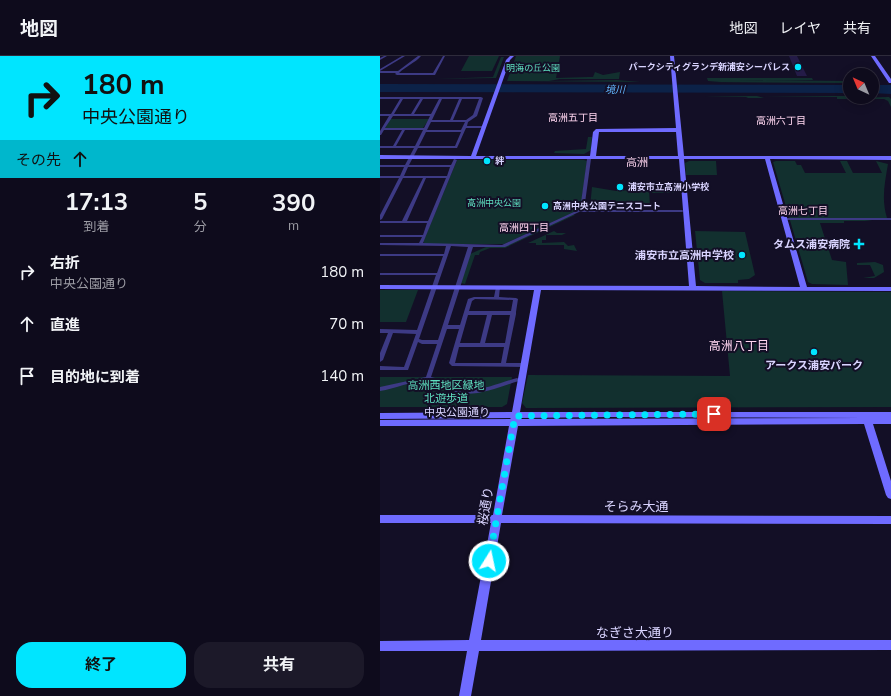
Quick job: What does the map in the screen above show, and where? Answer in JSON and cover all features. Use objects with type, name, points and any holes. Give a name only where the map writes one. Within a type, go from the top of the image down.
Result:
[{"type":"street","points":[[380,59],[386,56]]},
{"type":"street","points":[[380,71],[404,56]]},
{"type":"street","points":[[398,72],[420,56]]},
{"type":"street","points":[[380,71],[398,72],[398,74],[434,74],[444,56]]},
{"type":"street","points":[[473,157],[508,58],[512,56]]},
{"type":"street","points":[[672,56],[692,288]]},
{"type":"street","points":[[873,56],[891,82]]},
{"type":"street","points":[[878,56],[891,76]]},
{"type":"street","points":[[380,134],[402,98]]},
{"type":"street","points":[[412,115],[422,98]]},
{"type":"street","points":[[430,222],[380,220],[442,98]]},
{"type":"street","points":[[451,121],[461,98]]},
{"type":"street","points":[[380,148],[456,147],[467,121],[474,116],[481,98],[381,99]]},
{"type":"street","points":[[380,115],[433,115]]},
{"type":"street","points":[[430,121],[467,121]]},
{"type":"street","points":[[380,124],[386,124]]},
{"type":"street","points":[[383,129],[425,130],[484,128]]},
{"type":"street","points":[[394,147],[404,129]]},
{"type":"street","points":[[581,211],[596,132],[598,130],[679,130]]},
{"type":"street","points":[[380,157],[891,158]]},
{"type":"street","points":[[767,158],[804,288]]},
{"type":"street","points":[[421,244],[455,160]]},
{"type":"street","points":[[380,166],[452,166]]},
{"type":"street","points":[[380,177],[448,177]]},
{"type":"street","points":[[404,222],[424,177]]},
{"type":"street","points":[[564,204],[581,211],[682,211]]},
{"type":"street","points":[[380,244],[503,246],[581,211]]},
{"type":"street","points":[[787,219],[891,219]]},
{"type":"street","points":[[380,236],[424,237]]},
{"type":"street","points":[[380,368],[406,368],[449,245]]},
{"type":"street","points":[[428,379],[457,287],[464,272],[463,267],[471,246]]},
{"type":"street","points":[[380,255],[446,254]]},
{"type":"street","points":[[380,274],[439,274]]},
{"type":"street","points":[[380,287],[891,289]]},
{"type":"street","points":[[496,298],[498,287]]},
{"type":"street","name":"桜通り","points":[[465,696],[538,288]]},
{"type":"street","points":[[503,365],[516,299],[474,298],[470,300],[452,363],[454,365],[524,366]]},
{"type":"street","points":[[466,312],[514,313]]},
{"type":"street","points":[[482,345],[490,313]]},
{"type":"street","points":[[445,327],[462,328]]},
{"type":"street","points":[[380,331],[418,332]]},
{"type":"street","points":[[380,360],[391,331]]},
{"type":"street","points":[[416,340],[422,342],[440,342]]},
{"type":"street","points":[[457,345],[507,345]]},
{"type":"street","points":[[380,389],[408,384],[419,379],[428,379],[467,392],[477,392],[517,380]]},
{"type":"street","name":"中央公園通り","points":[[380,423],[514,419],[580,414],[891,415]]},
{"type":"street","name":"中央公園通り","points":[[380,416],[514,419],[533,423],[891,421]]},
{"type":"street","points":[[867,420],[891,496]]},
{"type":"street","name":"そらみ大通","points":[[380,519],[891,520]]},
{"type":"street","name":"なぎさ大通り","points":[[380,646],[891,646]]},
{"type":"green space","points":[[469,56],[499,56],[492,71],[461,71]]},
{"type":"green space","name":"明海の丘公園","points":[[516,56],[560,56],[556,78],[593,77],[595,72],[603,75],[620,72],[619,79],[560,79],[549,81],[617,80],[640,82],[507,81]]},
{"type":"green space","points":[[501,57],[504,57],[496,78],[435,79],[493,77]]},
{"type":"green space","points":[[707,78],[812,78],[813,80],[708,81]]},
{"type":"green space","points":[[733,80],[843,81],[843,83],[708,82]]},
{"type":"green space","points":[[704,96],[757,96],[764,98],[746,98],[748,97]]},
{"type":"green space","points":[[757,96],[843,96],[843,99],[837,99],[837,97]]},
{"type":"green space","points":[[879,97],[889,97],[891,99],[891,107],[888,101],[879,99]]},
{"type":"green space","points":[[390,119],[429,119],[423,128],[385,128]]},
{"type":"green space","points":[[588,137],[592,137],[591,150],[584,154],[554,153],[555,151],[586,149]]},
{"type":"green space","name":"高洲中央公園","points":[[457,160],[587,161],[581,206],[572,213],[504,244],[426,244],[423,242]]},
{"type":"green space","points":[[689,161],[716,161],[717,175],[686,175],[685,163]]},
{"type":"green space","points":[[795,161],[797,165],[801,165],[805,173],[846,173],[840,161],[847,161],[853,173],[882,173],[876,161],[888,164],[884,197],[887,218],[865,221],[844,221],[844,223],[820,223],[832,260],[846,262],[848,285],[812,284],[808,282],[773,162]]},
{"type":"green space","points":[[652,182],[678,182],[679,193],[652,193]]},
{"type":"green space","points":[[592,187],[616,191],[649,189],[650,207],[590,207]]},
{"type":"green space","points":[[573,214],[575,215],[505,248],[490,248],[480,252],[479,255],[475,255],[465,284],[461,283],[470,254],[486,247],[503,247]]},
{"type":"green space","points":[[554,231],[557,233],[566,233],[562,235],[546,235],[546,240],[542,240],[542,243],[564,242],[568,246],[574,245],[577,251],[564,249],[564,245],[536,245],[536,243],[528,243]]},
{"type":"green space","points":[[695,231],[745,232],[755,275],[749,279],[738,280],[738,283],[705,283],[700,280]]},
{"type":"green space","points":[[875,262],[883,265],[884,272],[874,278],[863,278],[875,276],[870,265],[857,265],[857,263]]},
{"type":"green space","points":[[380,290],[418,290],[406,322],[380,322]]},
{"type":"green space","points":[[722,291],[891,292],[891,407],[526,408],[522,403],[528,375],[730,376]]},
{"type":"green space","name":"高洲西地区緑地 北遊歩道","points":[[380,377],[512,377],[507,404],[502,407],[380,407]]},
{"type":"water","name":"境川","points":[[380,84],[843,85],[843,93],[380,92]]},
{"type":"water","points":[[879,85],[891,85],[891,94],[879,93]]},
{"type":"building","name":"パークシティグランデ新浦安シーパレス","points":[[789,56],[797,56],[807,76],[797,76]]},
{"type":"place","name":"パークシティグランデ新浦安シーパレス","points":[[798,67]]},
{"type":"place","name":"絆","points":[[487,161]]},
{"type":"place","name":"浦安市立高洲小学校","points":[[620,187]]},
{"type":"place","name":"高洲中央公園テニスコート","points":[[545,206]]},
{"type":"place","name":"タムス浦安病院","points":[[859,244]]},
{"type":"place","name":"浦安市立高洲中学校","points":[[742,255]]},
{"type":"place","name":"アークス浦安パーク","points":[[814,352]]},
{"type":"district","name":"高洲五丁目","points":[[573,117]]},
{"type":"district","name":"高洲六丁目","points":[[781,120]]},
{"type":"district","name":"高洲","points":[[637,162]]},
{"type":"district","name":"高洲七丁目","points":[[803,210]]},
{"type":"district","name":"高洲四丁目","points":[[524,227]]},
{"type":"district","name":"高洲八丁目","points":[[739,346]]},
{"type":"route","points":[[489,561],[515,416],[714,414]]}]
